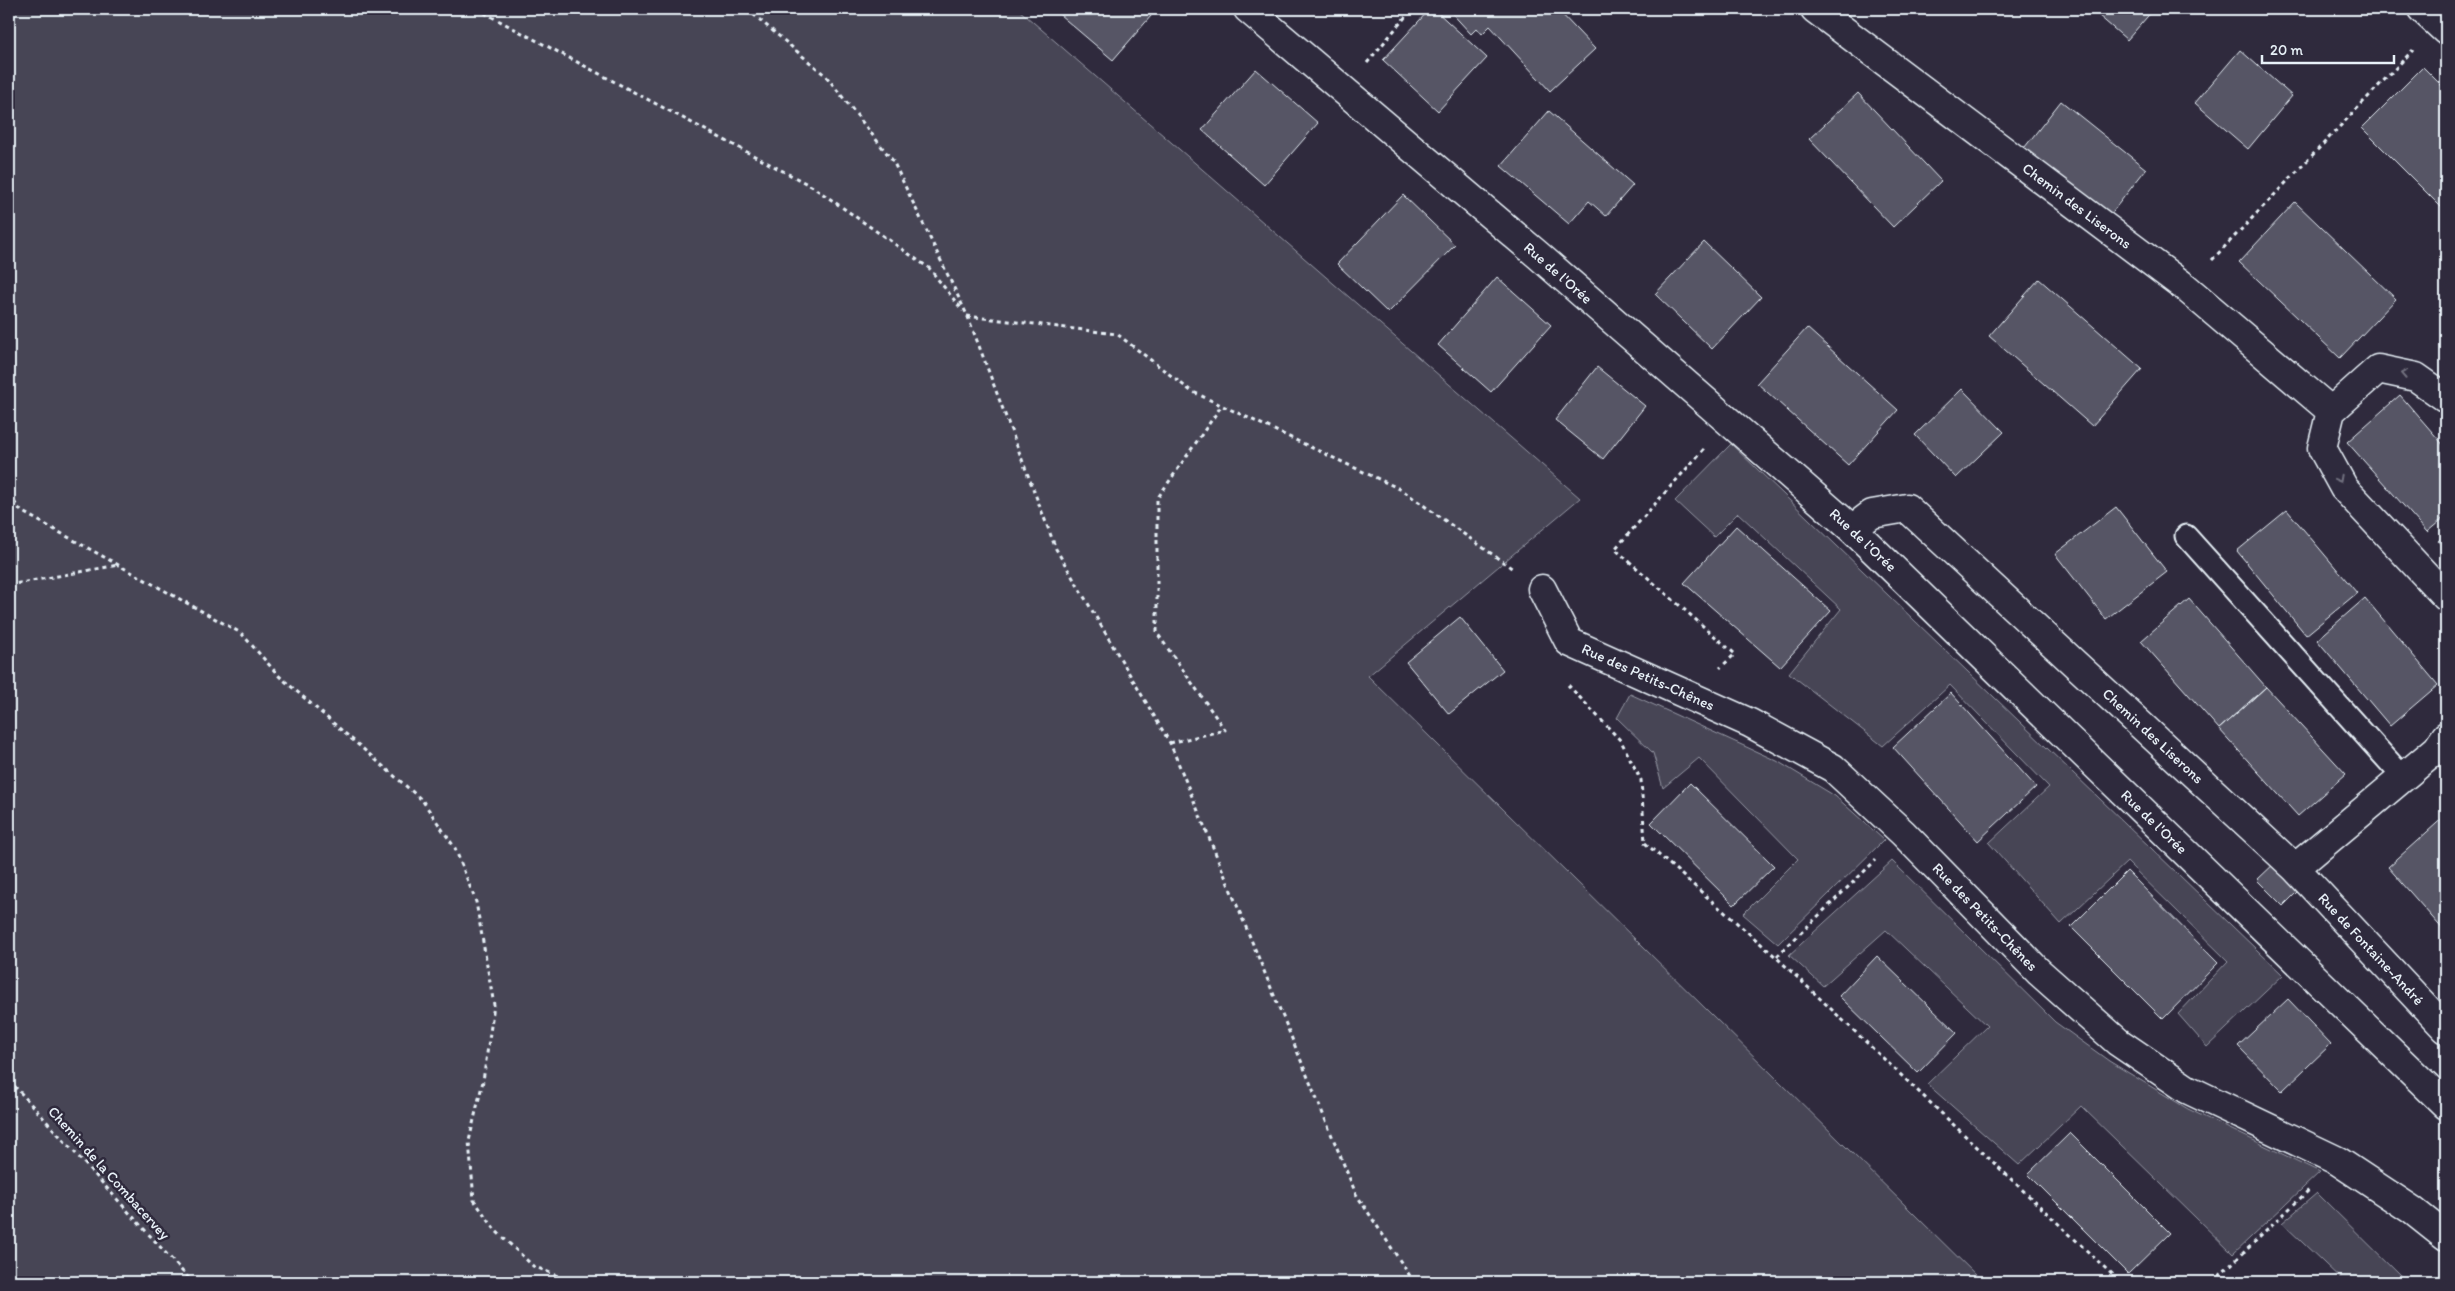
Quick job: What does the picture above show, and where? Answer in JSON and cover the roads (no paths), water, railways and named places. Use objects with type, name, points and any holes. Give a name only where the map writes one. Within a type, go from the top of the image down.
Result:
[{"type":"street","name":"Rue de l'Orée","points":[[1248,9],[1729,420],[1852,529],[2446,1105]]},
{"type":"street","name":"Chemin des Liserons","points":[[1815,9],[2185,287],[2331,411]]},
{"type":"street","points":[[2422,9],[2446,31]]},
{"type":"street","points":[[2446,398],[2416,377],[2378,369],[2331,411],[2322,448],[2344,488],[2446,597]]},
{"type":"street","name":"Chemin des Liserons","points":[[1852,529],[1872,514],[1907,508],[2295,868]]},
{"type":"street","name":"Rue des Petits-Chênes","points":[[1542,589],[1568,642],[1750,723],[1833,768],[1903,833],[2039,972],[2118,1042],[2187,1089],[2338,1161],[2412,1210],[2446,1237]]},
{"type":"street","points":[[2295,868],[2404,777],[2442,742]]},
{"type":"street","name":"Rue de Fontaine-André","points":[[2295,868],[2446,1029]]},
{"type":"lane","points":[[2186,536],[2404,777]]}]
